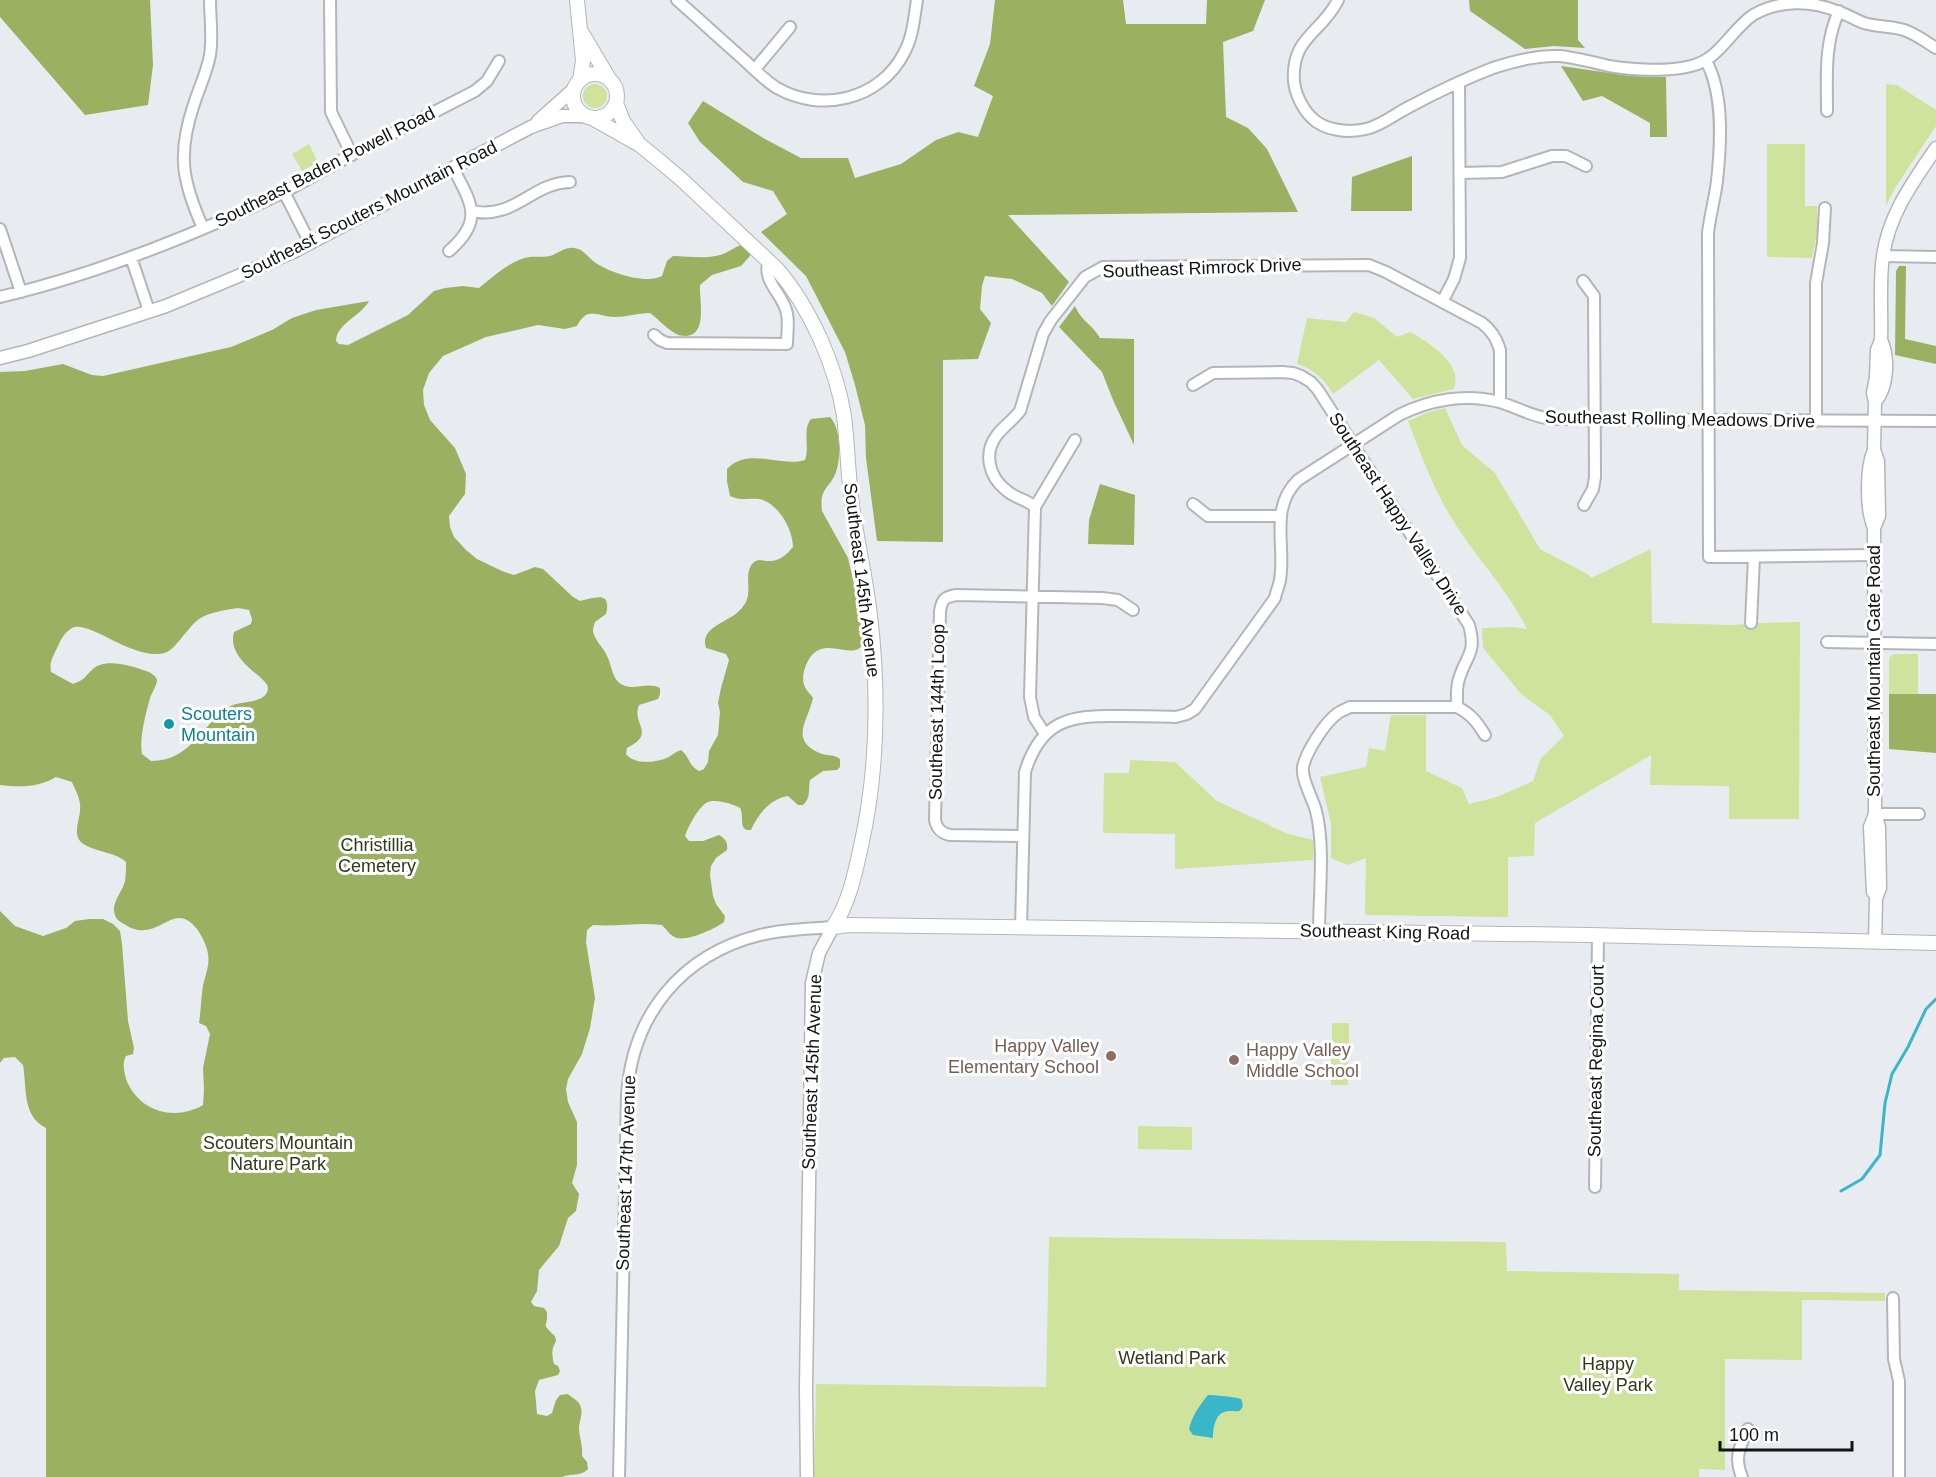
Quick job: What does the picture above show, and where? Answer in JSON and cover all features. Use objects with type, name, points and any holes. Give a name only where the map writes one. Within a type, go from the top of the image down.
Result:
[{"type":"main road","points":[[577,0],[583,62],[573,95],[576,106],[589,117],[606,115],[616,103]]},
{"type":"main road","points":[[580,29],[608,77]]},
{"type":"main road","points":[[577,84],[593,74],[608,77]]},
{"type":"main road","name":"Southeast 145th Avenue","points":[[608,77],[616,87],[618,95],[616,103],[622,121],[640,145]]},
{"type":"main road","name":"Southeast 145th Avenue","points":[[589,117],[640,145],[681,179],[769,260],[788,282],[802,305],[827,355],[836,382],[844,418],[852,505],[872,635],[876,724],[866,822],[842,913],[833,927]]},
{"type":"main road","name":"Southeast King Road","points":[[833,927],[849,925],[1319,931],[1936,943]]},
{"type":"street","points":[[203,228],[187,185],[183,150],[190,113],[210,57],[210,0]]},
{"type":"street","points":[[330,0],[331,112],[352,154]]},
{"type":"street","points":[[677,0],[776,87],[796,97],[832,101],[861,93],[886,77],[897,65],[912,34],[917,0]]},
{"type":"street","points":[[1338,0],[1325,20],[1301,46],[1293,67],[1294,89],[1312,118],[1320,124],[1351,132],[1369,128],[1459,82],[1507,63],[1558,56],[1611,66],[1644,69],[1673,69],[1690,66],[1706,61],[1754,14],[1778,3],[1811,2],[1839,11],[1867,24],[1905,30],[1936,48]]},
{"type":"street","points":[[1827,111],[1828,49],[1839,11]]},
{"type":"street","points":[[755,69],[790,27]]},
{"type":"street","points":[[1706,61],[1713,74],[1719,97],[1717,182],[1708,232],[1709,557],[1874,555]]},
{"type":"street","name":"Southeast Baden Powell Road","points":[[0,297],[131,257],[284,192],[352,154],[475,91],[487,81],[499,62]]},
{"type":"street","points":[[1442,302],[1454,279],[1460,258],[1459,82]]},
{"type":"street","name":"Southeast Scouters Mountain Road","points":[[531,127],[577,84]]},
{"type":"street","name":"Southeast Scouters Mountain Road","points":[[0,358],[149,311],[236,277],[310,243],[531,127],[562,116],[589,117]]},
{"type":"street","name":"Southeast Mountain Gate Road","points":[[1875,942],[1876,898],[1872,889],[1870,827],[1875,814],[1874,528],[1869,516],[1869,460],[1874,450],[1875,402],[1882,394],[1886,350],[1881,340],[1883,256],[1890,225],[1898,207],[1936,148]]},
{"type":"street","points":[[1460,173],[1502,172],[1552,156],[1566,156],[1586,166]]},
{"type":"street","points":[[449,250],[467,234],[471,221],[470,202],[453,168]]},
{"type":"street","points":[[471,211],[489,213],[502,211],[555,183],[570,182]]},
{"type":"street","points":[[284,192],[310,243]]},
{"type":"street","points":[[1816,421],[1816,283],[1823,243],[1825,208]]},
{"type":"street","points":[[0,229],[21,292]]},
{"type":"street","points":[[1883,256],[1936,257]]},
{"type":"street","points":[[131,257],[149,311]]},
{"type":"street","points":[[654,335],[667,343],[787,344],[787,314],[782,300],[766,274],[769,260]]},
{"type":"street","name":"Southeast Rimrock Drive","points":[[1035,507],[1008,492],[997,482],[990,470],[989,459],[992,446],[997,435],[1012,422],[1020,411],[1043,333],[1051,320],[1078,285],[1094,271],[1103,267],[1369,266],[1386,272],[1482,323],[1495,336],[1500,350],[1500,402]]},
{"type":"street","points":[[1583,281],[1594,296],[1595,420],[1595,477],[1593,489],[1584,506]]},
{"type":"street","name":"Southeast Happy Valley Drive","points":[[1192,385],[1213,373],[1282,372],[1301,376],[1318,390],[1469,625],[1473,636],[1473,647],[1458,681],[1457,707]]},
{"type":"street","name":"Southeast Rolling Meadows Drive","points":[[1021,927],[1025,772],[1029,758],[1045,734],[1061,723],[1083,716],[1176,717],[1195,709],[1275,598],[1280,579],[1281,516],[1285,496],[1290,488],[1298,480],[1353,444],[1414,407],[1451,399],[1470,398],[1500,402],[1538,418],[1936,422]]},
{"type":"street","points":[[1045,734],[1034,717],[1031,707],[1035,507],[1075,440]]},
{"type":"street","points":[[1193,504],[1208,516],[1281,516]]},
{"type":"street","points":[[1751,623],[1754,557]]},
{"type":"street","name":"Southeast 144th Loop","points":[[1023,836],[950,835],[942,833],[937,827],[935,808],[940,611],[942,601],[947,596],[1032,596]]},
{"type":"street","points":[[1032,596],[1118,600],[1133,610]]},
{"type":"street","points":[[1827,642],[1936,644]]},
{"type":"street","points":[[1319,931],[1319,823],[1303,768],[1316,740],[1336,714],[1350,707],[1457,707],[1468,712],[1476,720],[1485,735]]},
{"type":"street","points":[[1875,814],[1919,814]]},
{"type":"street","name":"Southeast 147th Avenue","points":[[620,1477],[627,1096],[628,1071],[635,1045],[645,1022],[661,999],[676,981],[709,956],[760,935],[833,927]]},
{"type":"street","name":"Southeast 145th Avenue","points":[[807,1477],[806,1389],[812,983],[819,953],[833,927]]},
{"type":"street","name":"Southeast Regina Court","points":[[1595,1187],[1598,936]]},
{"type":"street","points":[[1893,1298],[1894,1359],[1899,1381],[1899,1477]]},
{"type":"street","points":[[1742,1477],[1737,1459],[1738,1448],[1748,1429]]},
{"type":"green space","points":[[0,0],[150,0],[153,65],[148,105],[85,115],[0,17]]},
{"type":"green space","points":[[995,0],[1123,0],[1126,24],[1206,24],[1207,0],[1265,0],[1253,31],[1223,42],[1226,117],[1248,128],[1267,149],[1298,212],[1008,215],[1069,282],[1052,306],[1042,293],[1012,279],[985,276],[980,309],[991,323],[978,359],[943,360],[943,542],[877,541],[866,458],[865,425],[845,352],[806,276],[761,232],[787,214],[773,191],[743,182],[700,142],[688,123],[703,101],[801,158],[848,158],[855,178],[901,164],[936,140],[958,132],[978,137],[993,96],[974,86],[990,44]]},
{"type":"green space","points":[[1469,0],[1578,0],[1578,40],[1585,48],[1554,46],[1525,49],[1470,11]]},
{"type":"green space","points":[[1561,66],[1631,76],[1666,77],[1667,137],[1650,137],[1650,123],[1602,96],[1583,101]]},
{"type":"green space","points":[[595,84],[603,88],[607,96],[603,104],[595,108],[587,104],[583,96],[587,88]]},
{"type":"green space","points":[[1886,84],[1897,85],[1936,110],[1936,126],[1895,188],[1886,206]]},
{"type":"green space","points":[[309,144],[318,162],[302,171],[292,154]]},
{"type":"green space","points":[[1767,144],[1805,144],[1805,206],[1817,206],[1817,233],[1812,258],[1767,257]]},
{"type":"green space","points":[[1412,156],[1412,211],[1351,211],[1352,177]]},
{"type":"green space","name":"Scouters Mountain Nature Park","points":[[746,244],[750,249],[750,256],[741,266],[712,275],[700,285],[700,323],[693,334],[681,336],[676,334],[650,313],[615,317],[589,314],[577,326],[565,329],[538,325],[486,337],[443,356],[429,373],[423,390],[424,405],[430,420],[455,448],[466,474],[465,494],[449,516],[454,537],[477,559],[502,571],[514,575],[535,567],[543,569],[580,601],[596,597],[604,599],[607,606],[606,614],[595,622],[593,631],[595,638],[606,653],[617,680],[628,687],[650,685],[660,688],[658,699],[639,705],[637,712],[642,733],[636,743],[627,748],[626,754],[634,760],[649,762],[666,758],[681,750],[699,771],[704,769],[708,762],[709,751],[718,735],[720,712],[718,703],[729,660],[726,654],[706,648],[707,635],[745,604],[748,595],[748,576],[753,563],[759,560],[777,560],[793,547],[787,525],[772,505],[759,499],[741,499],[730,496],[727,469],[735,462],[745,459],[785,462],[805,460],[806,433],[811,419],[830,417],[838,436],[838,466],[821,503],[822,511],[848,558],[858,601],[863,644],[851,651],[827,648],[818,650],[811,656],[805,668],[803,680],[813,698],[803,737],[812,749],[840,759],[840,767],[837,770],[823,771],[810,780],[808,797],[803,805],[798,805],[788,796],[770,804],[757,818],[751,830],[744,828],[741,811],[737,806],[714,801],[706,803],[700,809],[685,836],[689,841],[703,841],[719,835],[727,845],[727,850],[716,858],[711,866],[710,875],[713,896],[725,916],[724,922],[720,925],[688,938],[672,936],[662,925],[653,924],[593,925],[587,930],[586,942],[595,998],[590,1028],[582,1054],[568,1079],[566,1089],[568,1102],[577,1122],[577,1165],[572,1183],[579,1194],[576,1211],[568,1218],[559,1246],[539,1270],[537,1291],[531,1302],[534,1306],[544,1308],[547,1312],[546,1327],[555,1336],[556,1341],[552,1355],[553,1361],[560,1371],[558,1375],[539,1380],[535,1391],[537,1414],[547,1416],[552,1413],[560,1395],[568,1394],[578,1402],[581,1409],[579,1427],[582,1456],[587,1462],[588,1469],[582,1473],[562,1477],[46,1477],[46,1128],[38,1123],[29,1109],[23,1065],[15,1057],[4,1058],[0,1063],[0,911],[15,926],[43,936],[66,928],[75,921],[89,919],[103,919],[120,931],[128,1021],[134,1048],[133,1054],[126,1056],[125,1059],[126,1079],[139,1099],[148,1106],[169,1113],[180,1113],[203,1105],[203,1068],[210,1034],[206,1026],[199,1023],[208,958],[207,948],[202,938],[197,929],[188,921],[180,918],[172,919],[146,930],[136,930],[117,919],[114,906],[124,885],[126,862],[87,846],[78,838],[80,804],[72,782],[56,777],[36,785],[0,785],[0,372],[25,371],[63,364],[92,375],[103,376],[231,347],[272,330],[292,318],[316,310],[369,301],[340,329],[337,335],[336,341],[339,344],[348,345],[408,315],[434,291],[463,286],[479,288],[503,269],[523,258],[550,256],[574,248],[607,269],[627,276],[646,279],[662,276],[667,261],[673,256],[711,257]],"holes":[[[238,608],[249,610],[251,624],[234,632],[233,642],[241,660],[266,684],[268,688],[266,693],[258,700],[229,707],[186,749],[165,759],[151,761],[142,754],[143,726],[157,680],[151,673],[113,663],[99,665],[83,679],[73,684],[51,672],[51,661],[59,643],[72,628],[80,627],[90,630],[128,647],[155,654],[171,650],[195,622],[203,617]]]},
{"type":"green space","points":[[1899,266],[1906,266],[1905,339],[1936,346],[1936,364],[1895,355],[1896,271]]},
{"type":"green space","points":[[1075,306],[1100,338],[1134,339],[1134,445],[1102,372],[1059,327]]},
{"type":"green space","points":[[1354,312],[1374,318],[1397,337],[1410,332],[1429,344],[1443,355],[1452,368],[1455,376],[1454,389],[1413,399],[1379,360],[1333,394],[1318,375],[1297,364],[1307,318],[1346,322]]},
{"type":"green space","points":[[1445,408],[1462,445],[1495,473],[1540,549],[1591,578],[1651,549],[1652,623],[1732,625],[1800,622],[1799,819],[1729,819],[1729,786],[1650,785],[1651,755],[1535,823],[1534,856],[1508,857],[1508,917],[1365,915],[1366,858],[1347,865],[1331,858],[1331,824],[1320,777],[1366,767],[1369,748],[1385,751],[1391,715],[1426,715],[1426,771],[1462,788],[1469,804],[1497,797],[1533,781],[1541,758],[1564,736],[1550,715],[1522,695],[1483,648],[1482,628],[1527,629],[1511,601],[1463,536],[1440,498],[1408,421]]},
{"type":"green space","points":[[1100,484],[1135,495],[1134,545],[1088,544],[1089,520]]},
{"type":"green space","points":[[1893,654],[1918,654],[1918,694],[1889,694],[1889,658]]},
{"type":"green space","points":[[1889,694],[1936,694],[1936,753],[1889,749]]},
{"type":"green space","points":[[1130,760],[1175,762],[1217,801],[1288,834],[1314,840],[1313,860],[1175,869],[1175,834],[1103,833],[1104,773],[1129,773]]},
{"type":"green space","points":[[1332,1023],[1349,1023],[1349,1052],[1332,1051]]},
{"type":"green space","points":[[1331,1057],[1348,1057],[1348,1085],[1331,1085]]},
{"type":"green space","points":[[1138,1126],[1192,1127],[1192,1150],[1138,1149]]},
{"type":"green space","name":"Wetland Park","points":[[1049,1237],[1506,1242],[1507,1271],[1679,1274],[1679,1290],[1885,1293],[1885,1301],[1802,1300],[1802,1360],[1725,1359],[1725,1470],[1699,1469],[1699,1477],[814,1477],[816,1384],[1046,1387]]},
{"type":"water","points":[[1208,1395],[1239,1398],[1243,1404],[1239,1411],[1226,1411],[1218,1416],[1213,1438],[1193,1435],[1189,1429],[1196,1411]]},
{"type":"waterway","points":[[1841,1191],[1862,1179],[1880,1155],[1885,1103],[1892,1074],[1926,1009],[1936,999]]},
{"type":"place","name":"Scouters Mountain","points":[[169,724]]},
{"type":"place","name":"Happy Valley Elementary School","points":[[1111,1056]]},
{"type":"place","name":"Happy Valley Middle School","points":[[1234,1060]]},
{"type":"park label","name":"Christillia Cemetery","points":[[377,855]]},
{"type":"park label","name":"Happy Valley Park","points":[[1608,1374]]}]
